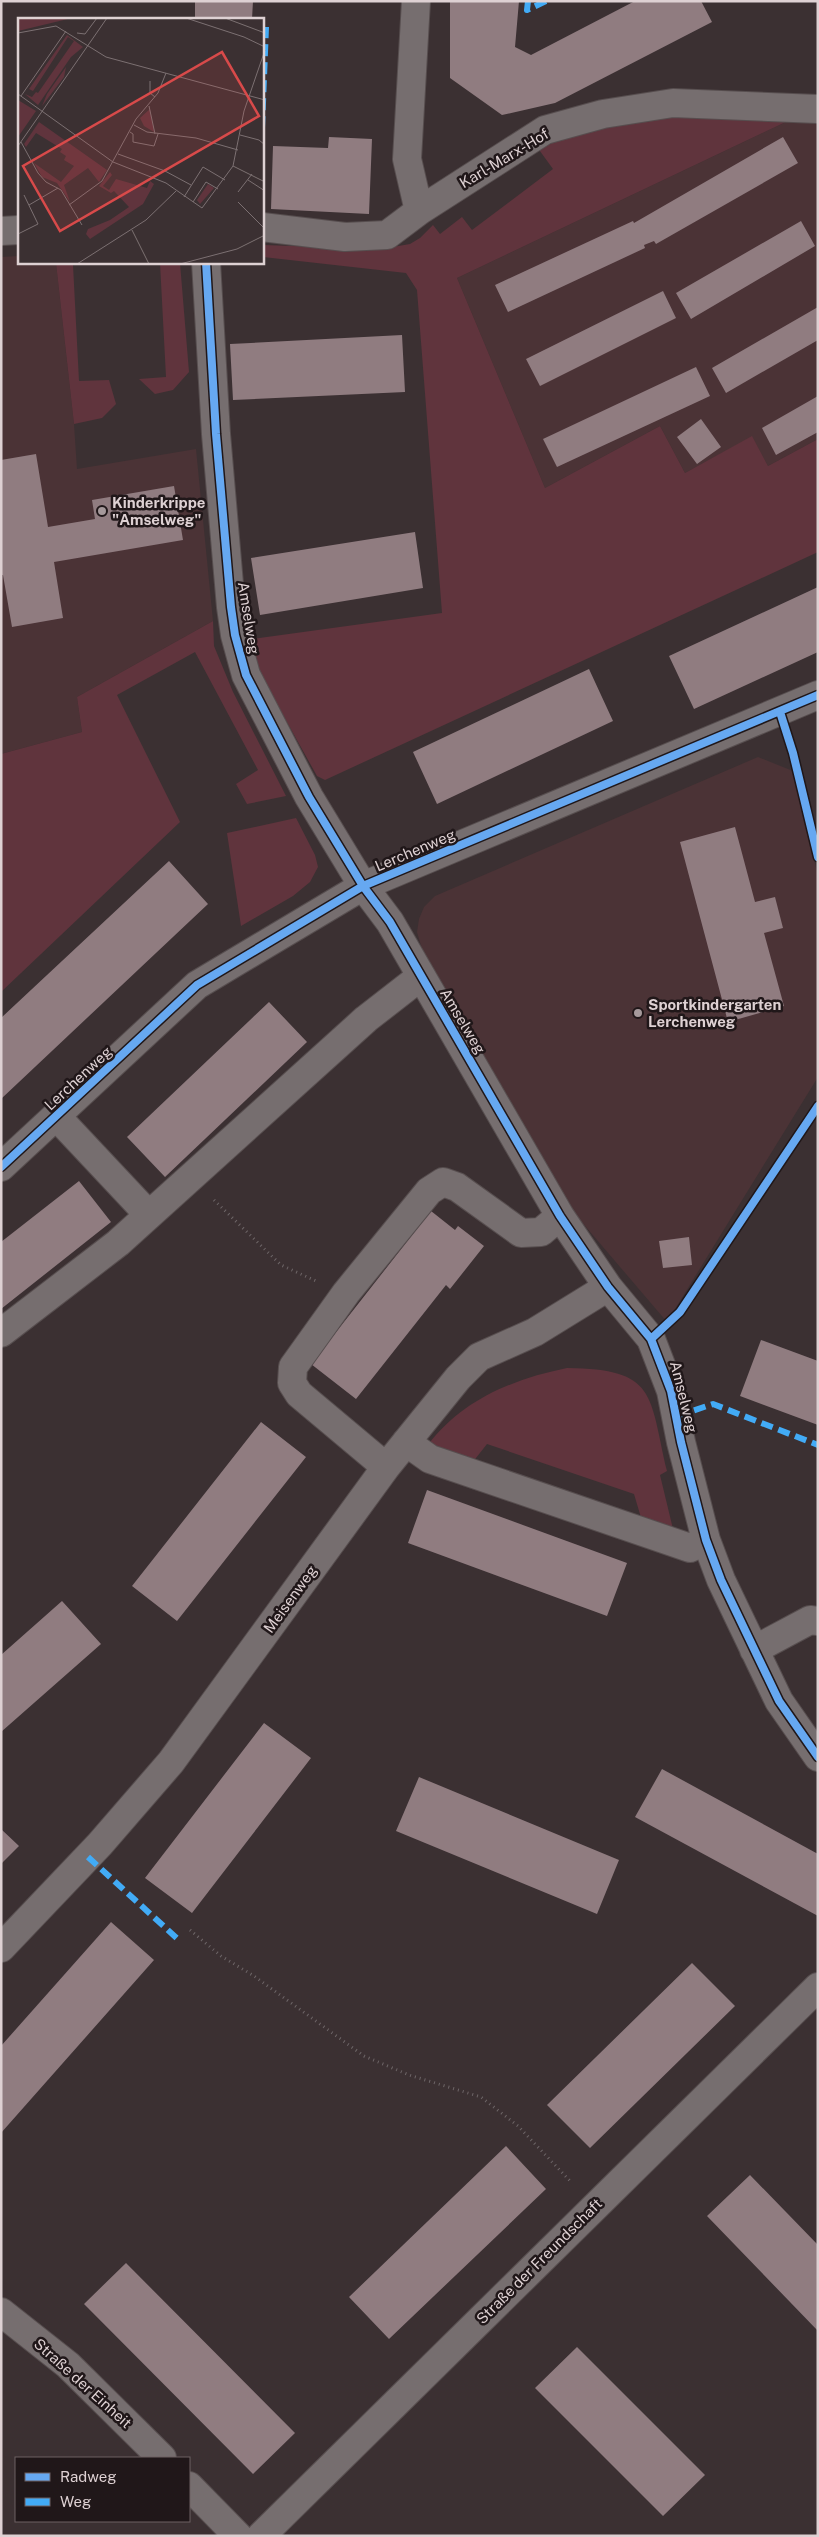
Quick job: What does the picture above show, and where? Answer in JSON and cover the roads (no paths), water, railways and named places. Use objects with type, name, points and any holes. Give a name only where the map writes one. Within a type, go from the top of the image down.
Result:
[{"type":"street","points":[[416,1],[406,159],[419,211]]},
{"type":"street","name":"Karl-Marx-Hof","points":[[264,227],[345,237],[387,236],[419,211],[545,130],[603,114],[673,103],[818,109]]},
{"type":"street","points":[[1,230],[18,230]]},
{"type":"street","name":"Amselweg","points":[[206,264],[216,434],[231,607],[240,657],[246,675],[309,797],[364,886],[390,922],[420,976],[463,1045],[560,1216],[608,1287],[651,1339],[663,1364],[671,1391],[681,1442],[706,1540],[720,1580],[779,1701],[818,1757]]},
{"type":"street","name":"Lerchenweg","points":[[1,1167],[197,985],[364,886],[818,695]]},
{"type":"street","points":[[1,1333],[118,1243],[366,1019],[420,976]]},
{"type":"street","points":[[57,1116],[149,1214]]},
{"type":"street","points":[[386,1468],[299,1394],[292,1383],[293,1367],[364,1271],[429,1191],[443,1182],[457,1186],[521,1234],[541,1232],[560,1216]]},
{"type":"street","name":"Meisenweg","points":[[1,1948],[100,1844],[171,1762],[386,1468],[458,1378],[479,1357],[535,1332],[608,1287]]},
{"type":"street","points":[[406,1442],[430,1459],[690,1548],[706,1540]]},
{"type":"street","points":[[754,1650],[787,1630],[810,1620],[818,1621]]},
{"type":"street","name":"Straße der Freundschaft","points":[[261,2536],[818,1987]]},
{"type":"street","name":"Straße der Einheit","points":[[1,2312],[68,2365],[161,2457]]},
{"type":"street","points":[[190,2487],[238,2536]]},
{"type":"place","name":"Kinderkrippe \"Amselweg\"","points":[[102,511]]},
{"type":"place","name":"Sportkindergarten Lerchenweg","points":[[638,1013]]}]
